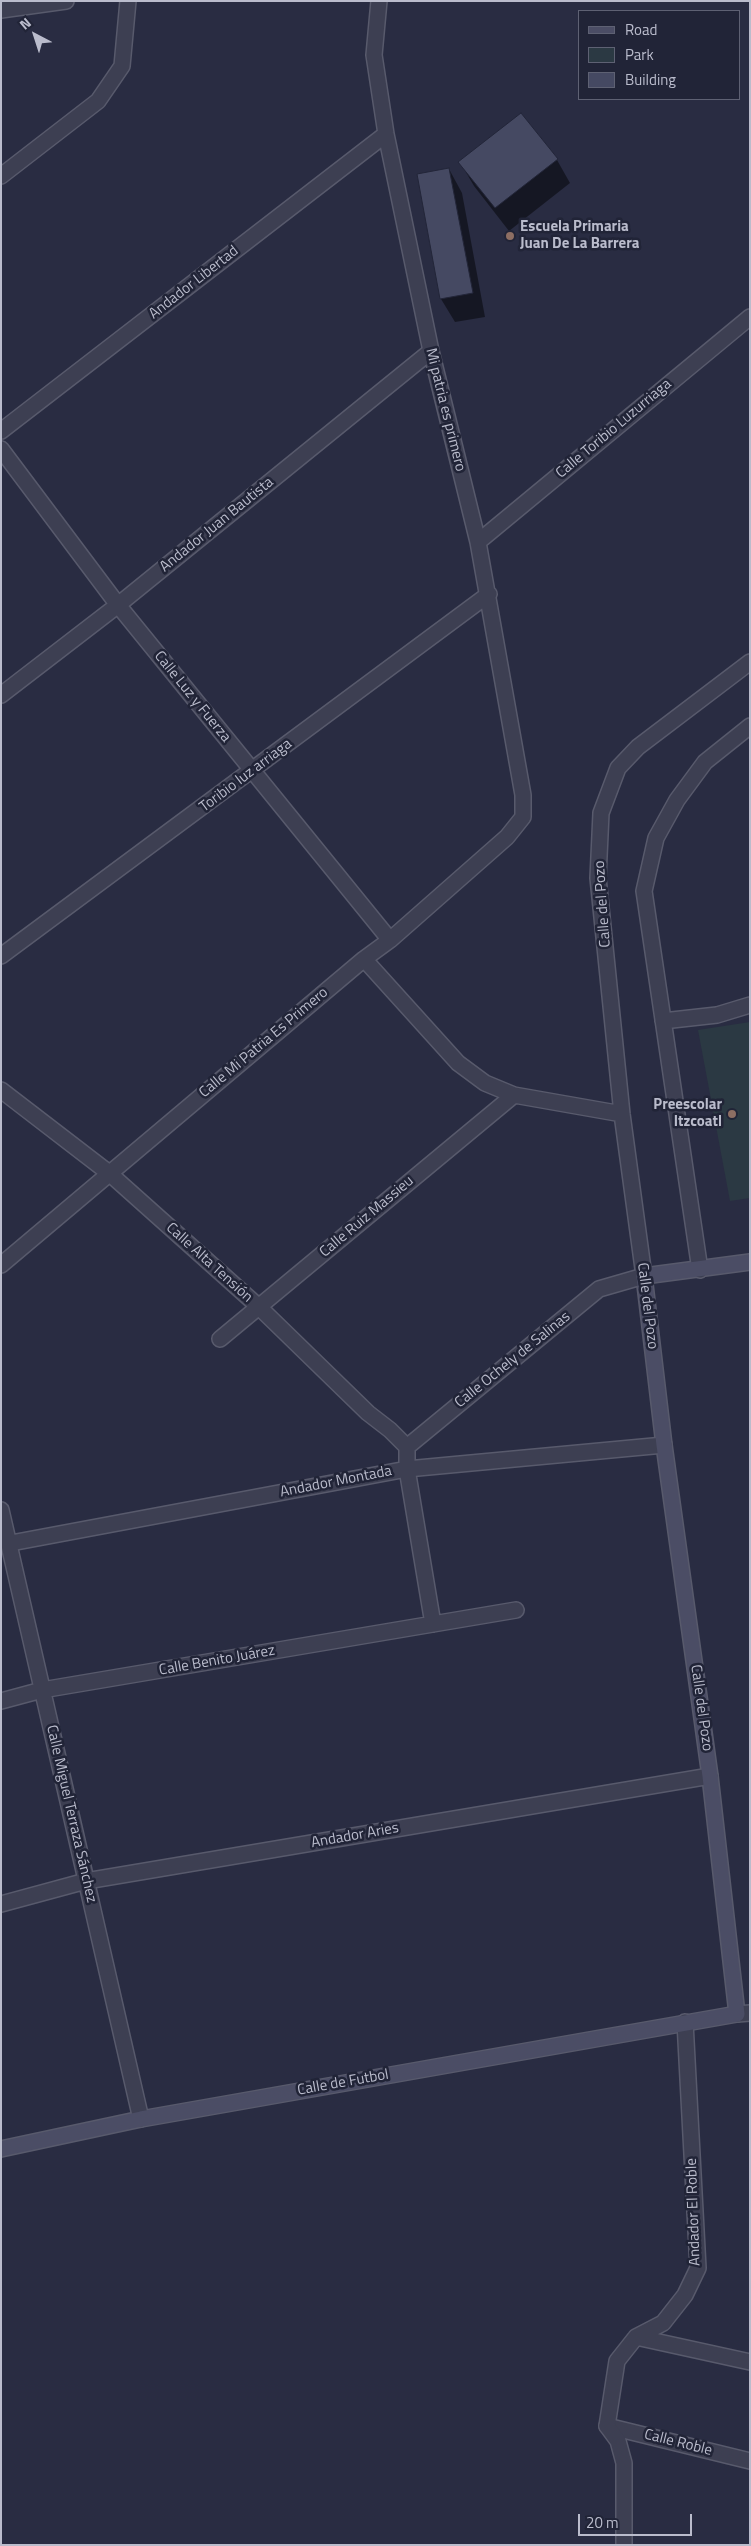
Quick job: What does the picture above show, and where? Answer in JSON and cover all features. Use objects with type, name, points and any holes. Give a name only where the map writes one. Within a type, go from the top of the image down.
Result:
[{"type":"main road","points":[[644,1276],[750,1262]]},
{"type":"main road","name":"Calle del Pozo","points":[[644,1276],[664,1445],[743,2014]]},
{"type":"main road","name":"Calle de Futbol","points":[[1,2149],[141,2119],[685,2022],[743,2014]]},
{"type":"street","points":[[1,10],[66,1]]},
{"type":"street","points":[[1,176],[98,101],[122,66],[128,1]]},
{"type":"street","name":"Mi patria es primero","points":[[379,1],[374,55],[386,134],[431,352],[489,594],[523,795],[524,818]]},
{"type":"street","name":"Andador Libertad","points":[[4,423],[386,134]]},
{"type":"street","name":"Calle Toribio Luzurriaga","points":[[478,542],[750,317]]},
{"type":"street","name":"Andador Juan Bautista","points":[[1,695],[118,605],[431,352]]},
{"type":"street","name":"Calle Luz y Fuerza","points":[[1,449],[118,605],[390,940]]},
{"type":"street","name":"Toribio luz arriaga","points":[[1,956],[252,772],[489,594]]},
{"type":"street","name":"Calle del Pozo","points":[[644,1276],[622,1114],[598,878],[601,813],[618,768],[638,746],[750,662]]},
{"type":"street","points":[[700,1270],[644,891],[656,838],[677,800],[705,762],[750,726]]},
{"type":"street","name":"Calle Mi Patria Es Primero","points":[[1,1265],[364,959],[390,940],[507,837],[524,818]]},
{"type":"street","points":[[364,959],[458,1063],[485,1082],[514,1095],[622,1114]]},
{"type":"street","points":[[663,1022],[717,1015],[750,1005]]},
{"type":"street","name":"Calle Alta Tensión","points":[[1,1090],[109,1173],[259,1308],[368,1413],[390,1430],[407,1447]]},
{"type":"street","name":"Calle Ruiz Massieu","points":[[220,1339],[514,1095]]},
{"type":"street","name":"Calle Ochely de Salinas","points":[[407,1447],[599,1289],[644,1276]]},
{"type":"street","name":"Andador Montada","points":[[11,1543],[407,1469],[664,1445]]},
{"type":"street","points":[[407,1447],[407,1469],[433,1624]]},
{"type":"street","name":"Calle Miguel Terraza Sánchez","points":[[1,1510],[11,1543],[42,1690],[141,2119]]},
{"type":"street","name":"Calle Benito Juárez","points":[[1,1700],[42,1690],[516,1610]]},
{"type":"street","name":"Andador Aries","points":[[1,1904],[86,1881],[710,1776]]},
{"type":"street","name":"Andador El Roble","points":[[607,2426],[617,2361],[636,2337],[663,2323],[686,2295],[698,2268],[685,2022]]},
{"type":"street","points":[[636,2337],[750,2362]]},
{"type":"street","points":[[607,2426],[618,2441],[624,2463],[624,2545]]},
{"type":"street","name":"Calle Roble","points":[[607,2426],[750,2461]]},
{"type":"green space","name":"Preescolar Itzcoatl","points":[[750,1022],[750,1198],[730,1201],[698,1030]]},
{"type":"building","points":[[521,113],[558,159],[495,208],[458,162]]},
{"type":"building","points":[[449,168],[473,293],[440,299],[417,174]]},
{"type":"place","name":"Escuela Primaria Juan De La Barrera","points":[[510,236]]},
{"type":"place","name":"Preescolar Itzcoatl","points":[[732,1114]]}]
